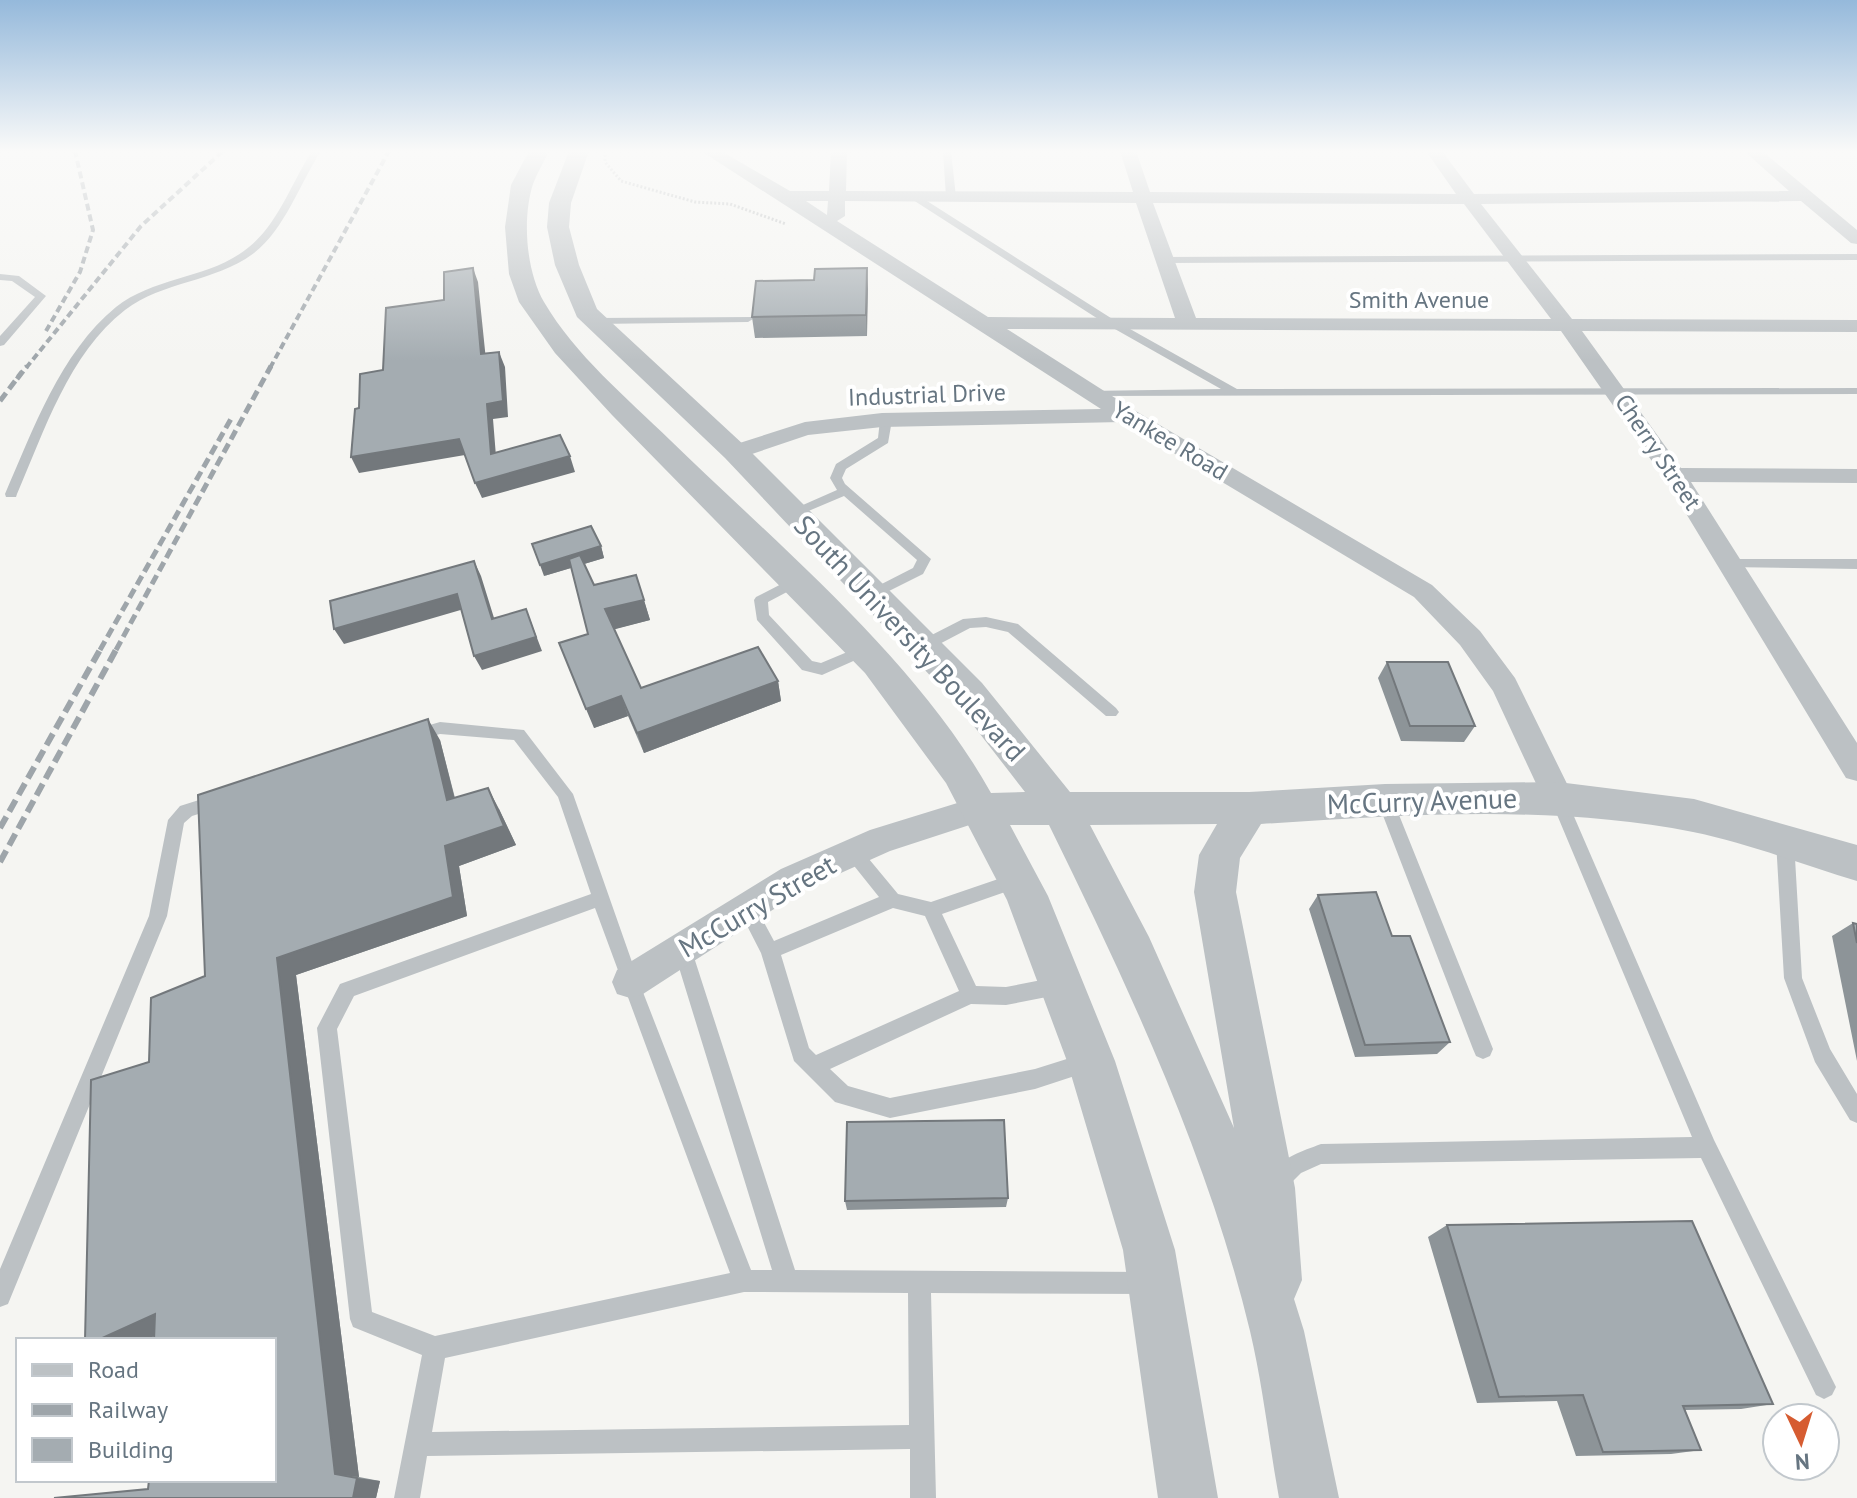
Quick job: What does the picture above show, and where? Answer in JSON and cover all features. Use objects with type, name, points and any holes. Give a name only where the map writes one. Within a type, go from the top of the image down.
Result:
[{"type":"street","name":"South University Boulevard","points":[[517,221],[521,274],[531,302],[564,347],[622,409],[864,650],[960,772],[1019,880],[1064,985],[1091,1061],[1149,1250],[1188,1498]]},
{"type":"street","name":"South University Boulevard","points":[[559,221],[567,265],[586,312],[735,452],[923,646],[997,726],[1062,811],[1133,951],[1221,1155],[1277,1331],[1309,1498]]},
{"type":"street","name":"Yankee Road","points":[[823,221],[1126,415],[1423,591],[1470,638],[1505,686],[1558,798]]},
{"type":"street","points":[[836,221],[836,230]]},
{"type":"street","points":[[1151,221],[1188,324]]},
{"type":"street","name":"Cherry Street","points":[[1484,221],[1616,391],[1674,475],[1857,769]]},
{"type":"street","points":[[1834,221],[1857,239]]},
{"type":"street","name":"Smith Avenue","points":[[981,323],[1857,326]]},
{"type":"street","name":"Industrial Drive","points":[[735,452],[805,429],[886,420],[1126,415]]},
{"type":"street","points":[[1674,475],[1857,476]]},
{"type":"street","name":"McCurry Avenue","points":[[980,809],[1249,808],[1385,800],[1558,798],[1694,816],[1857,863]]},
{"type":"street","points":[[1249,808],[1220,855],[1215,892],[1270,1188],[1277,1331]]},
{"type":"street","name":"McCurry Street","points":[[630,982],[793,879],[853,852],[980,809]]},
{"type":"lane","points":[[11,494],[47,414],[80,354],[107,323],[131,301],[147,292],[251,251],[271,221]]},
{"type":"lane","points":[[952,221],[1110,322],[1236,392]]},
{"type":"lane","points":[[1163,260],[1857,257]]},
{"type":"lane","points":[[0,277],[15,278],[41,296],[0,343]]},
{"type":"lane","points":[[595,321],[748,319]]},
{"type":"lane","points":[[1091,393],[1857,391]]},
{"type":"lane","points":[[873,594],[918,571],[924,559],[837,482],[836,471],[880,444],[885,437],[886,420]]},
{"type":"lane","points":[[794,512],[846,491]]},
{"type":"lane","points":[[1732,564],[1857,564]]},
{"type":"lane","points":[[797,581],[761,600],[762,616],[807,666],[822,669],[864,650]]},
{"type":"lane","points":[[923,646],[968,623],[986,622],[1013,628],[1111,712]]},
{"type":"lane","points":[[399,740],[440,728],[518,734],[565,794],[630,982],[744,1281]]},
{"type":"lane","points":[[0,1296],[158,916],[176,820],[186,811],[242,793]]},
{"type":"lane","points":[[1558,798],[1707,1147],[1824,1387]]},
{"type":"lane","points":[[1385,800],[1483,1049]]},
{"type":"lane","points":[[1785,841],[1793,978],[1822,1055],[1857,1113]]},
{"type":"lane","points":[[853,852],[892,900],[931,910],[1019,880]]},
{"type":"lane","points":[[601,898],[347,990],[327,1028],[361,1319],[435,1348],[744,1281],[1154,1284]]},
{"type":"lane","points":[[770,951],[892,900]]},
{"type":"lane","points":[[747,908],[770,951],[801,1054],[842,1095],[890,1108],[1035,1079],[1091,1061]]},
{"type":"lane","points":[[931,910],[970,995]]},
{"type":"lane","points":[[682,948],[787,1281]]},
{"type":"lane","points":[[813,1066],[970,995],[1006,996],[1064,985]]},
{"type":"lane","points":[[1270,1188],[1294,1165],[1321,1154],[1707,1147]]},
{"type":"lane","points":[[919,1283],[923,1498]]},
{"type":"lane","points":[[407,1498],[435,1348]]},
{"type":"lane","points":[[417,1444],[922,1437]]},
{"type":"path","points":[[778,221],[806,231],[836,230]]},
{"type":"building","points":[[473,268],[481,354],[499,352],[503,401],[487,404],[491,454],[560,435],[570,456],[475,483],[459,439],[351,457],[355,409],[359,408],[360,374],[383,370],[386,308],[444,300],[444,272]]},
{"type":"building","points":[[867,268],[866,315],[752,317],[756,281],[814,280],[815,269]]},
{"type":"building","points":[[591,526],[601,546],[540,565],[532,544]]},
{"type":"building","points":[[580,555],[594,585],[636,575],[644,600],[605,609],[641,688],[758,647],[778,681],[637,733],[621,696],[586,709],[559,643],[588,634],[569,559]]},
{"type":"building","points":[[474,561],[492,619],[526,609],[536,637],[474,656],[457,594],[334,629],[330,601]]},
{"type":"building","points":[[1387,662],[1448,662],[1475,726],[1410,726]]},
{"type":"building","points":[[428,719],[447,800],[488,788],[504,826],[445,846],[453,897],[277,958],[335,1474],[357,1478],[353,1498],[54,1498],[148,1489],[149,1482],[276,1482],[276,1338],[154,1338],[155,1314],[102,1338],[85,1338],[91,1080],[149,1062],[151,998],[205,976],[198,795]]},
{"type":"building","points":[[1376,892],[1392,936],[1410,936],[1450,1042],[1365,1045],[1318,895]]},
{"type":"building","points":[[1004,1120],[1008,1198],[845,1201],[847,1122]]},
{"type":"building","points":[[1692,1221],[1772,1402],[1683,1406],[1701,1450],[1603,1452],[1583,1395],[1499,1397],[1447,1225]]},
{"type":"railway","points":[[46,331],[80,272],[93,230],[91,221]]},
{"type":"railway","points":[[26,368],[147,221]]},
{"type":"railway","points":[[270,368],[351,221]]},
{"type":"railway","points":[[17,379],[27,366]]},
{"type":"railway","points":[[116,650],[271,366]]},
{"type":"railway","points":[[0,401],[22,372]]},
{"type":"railway","points":[[100,650],[232,417]]},
{"type":"railway","points":[[0,828],[101,648]]},
{"type":"railway","points":[[0,862],[117,648]]}]
